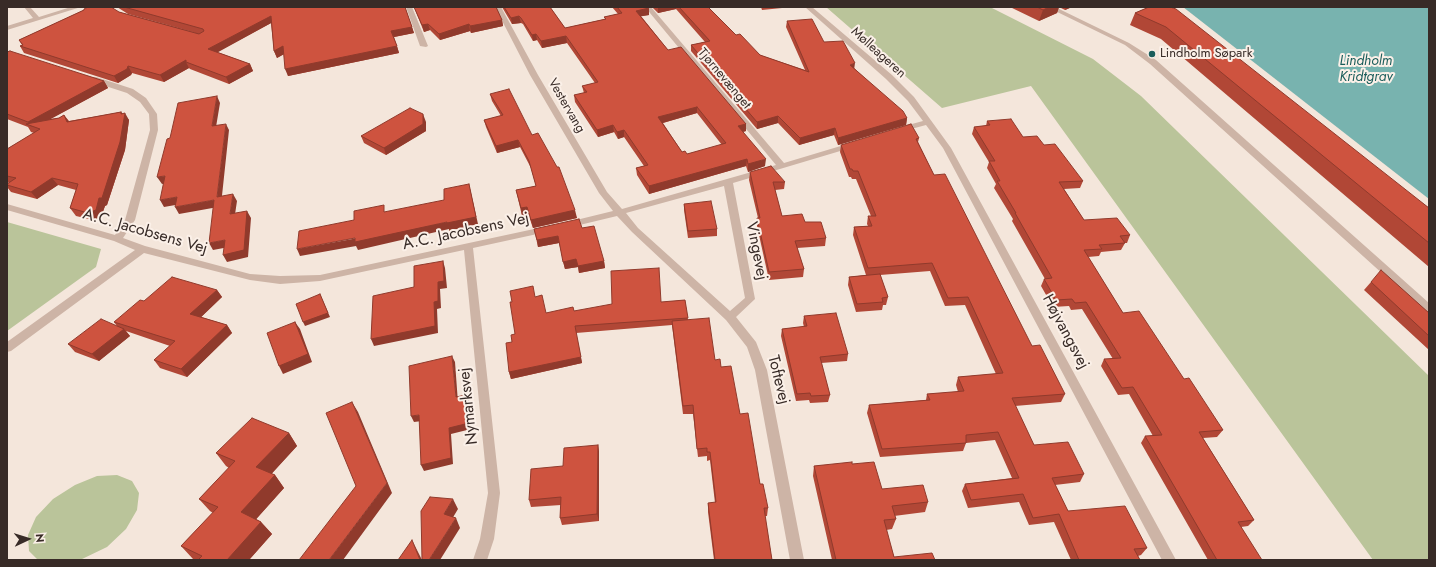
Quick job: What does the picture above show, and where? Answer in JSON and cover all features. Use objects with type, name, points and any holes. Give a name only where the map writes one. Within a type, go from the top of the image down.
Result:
[{"type":"street","points":[[27,7],[37,19]]},
{"type":"street","points":[[7,28],[78,7]]},
{"type":"street","points":[[409,7],[424,46]]},
{"type":"street","name":"Vestervang","points":[[498,7],[534,75],[587,167],[603,193],[620,212]]},
{"type":"street","name":"Tjørnevænget","points":[[648,7],[782,166]]},
{"type":"street","name":"Mølleageren","points":[[808,7],[889,77],[911,99],[928,122]]},
{"type":"street","points":[[1050,7],[1127,44],[1153,62],[1429,309]]},
{"type":"street","points":[[86,77],[130,91],[144,100],[153,114],[154,130],[130,220],[117,239]]},
{"type":"street","points":[[891,133],[928,122]]},
{"type":"street","name":"Højvangsvej","points":[[928,122],[947,148],[1169,560]]},
{"type":"street","name":"A.C. Jacobsens Vej","points":[[7,207],[117,239],[142,249],[250,277],[280,280],[320,278],[468,247],[620,212],[862,142]]},
{"type":"street","name":"Vingevej","points":[[728,182],[750,299],[730,317]]},
{"type":"street","name":"Toftevej","points":[[620,212],[635,230],[730,317],[752,345],[762,370],[797,560]]},
{"type":"street","name":"Nymarksvej","points":[[468,247],[494,492],[487,539],[480,560]]},
{"type":"street","points":[[7,348],[142,249]]},
{"type":"green space","points":[[826,7],[990,7],[1093,59],[1141,96],[1429,376],[1429,560],[1373,560],[1031,86],[942,108]]},
{"type":"green space","points":[[7,222],[101,249],[96,267],[7,331]]},
{"type":"green space","points":[[117,475],[132,481],[139,493],[137,510],[126,529],[107,547],[80,560],[38,560],[29,551],[28,535],[36,517],[53,499],[75,485],[97,476]]},
{"type":"water","name":"Lindholm Kridtgrav","points":[[1183,7],[1429,7],[1429,199]]},
{"type":"building","points":[[88,7],[111,7],[119,12],[199,34],[204,31],[203,29],[124,7],[405,7],[412,27],[391,31],[397,46],[285,69],[283,46],[274,51],[271,16],[208,49],[250,64],[226,77],[186,62],[186,60],[160,75],[128,66],[127,69],[114,76],[20,46],[23,45],[19,40]]},
{"type":"building","points":[[414,7],[496,7],[502,20],[470,26],[469,24],[439,34],[428,24],[422,25]]},
{"type":"building","points":[[504,7],[550,7],[565,28],[606,19],[604,17],[622,13],[617,7],[648,7],[649,8],[636,11],[668,50],[681,47],[746,124],[738,126],[766,159],[748,164],[747,159],[649,186],[636,168],[648,165],[624,130],[617,132],[613,125],[597,130],[574,95],[587,92],[582,86],[598,82],[566,36],[541,41],[536,34],[532,35],[519,16],[511,18]],"holes":[[[697,107],[726,143],[687,154],[685,151],[682,152],[658,117]]]},
{"type":"building","points":[[679,7],[708,7],[736,35],[740,34],[760,55],[809,72],[787,21],[812,19],[824,42],[843,41],[855,63],[850,65],[903,111],[907,118],[838,138],[835,128],[800,138],[778,116],[757,122],[691,45],[710,41]]},
{"type":"building","points":[[1037,7],[1049,7],[1043,10]]},
{"type":"building","points":[[1149,7],[1170,7],[1176,9],[1429,208],[1429,243],[1166,27],[1135,13]]},
{"type":"building","points":[[10,51],[104,81],[28,122],[7,114],[7,52]]},
{"type":"building","points":[[509,89],[532,135],[538,133],[557,167],[559,167],[575,210],[531,220],[527,207],[521,208],[516,190],[536,186],[529,161],[518,140],[496,146],[484,120],[503,115],[490,94]]},
{"type":"building","points":[[217,96],[212,126],[226,124],[217,197],[233,194],[230,214],[247,211],[244,250],[223,255],[225,240],[209,243],[214,200],[175,207],[177,197],[160,200],[165,176],[157,177],[167,139],[170,138],[178,103]]},
{"type":"building","points":[[410,108],[423,114],[423,124],[384,148],[361,136]]},
{"type":"building","points":[[121,112],[121,114],[125,113],[120,142],[102,198],[99,198],[96,210],[88,213],[70,208],[78,184],[52,178],[31,192],[7,185],[16,178],[7,176],[7,149],[40,129],[26,124],[59,118],[64,115],[67,122]]},
{"type":"building","points":[[1011,119],[1023,137],[1037,136],[1044,145],[1055,144],[1083,181],[1059,182],[1084,220],[1117,218],[1130,235],[1120,236],[1125,243],[1099,245],[1102,249],[1084,250],[1123,313],[1139,311],[1184,379],[1189,378],[1223,430],[1199,432],[1254,520],[1238,522],[1262,560],[1217,560],[1145,436],[1162,435],[1133,387],[1122,388],[1104,359],[1121,358],[1086,302],[1075,303],[1072,299],[1056,300],[1044,279],[1052,278],[997,181],[1000,181],[989,161],[995,161],[974,127],[990,125],[987,121]]},
{"type":"building","points":[[911,124],[919,138],[916,139],[934,175],[945,174],[1032,346],[1040,345],[1065,394],[1012,398],[1034,445],[1068,442],[1084,474],[1052,478],[1068,511],[1125,506],[1147,548],[1134,549],[1140,560],[1079,560],[1059,514],[1033,518],[1023,494],[971,500],[965,484],[1019,478],[998,432],[966,435],[966,443],[882,449],[869,405],[930,400],[927,394],[964,391],[958,377],[1003,373],[968,297],[948,298],[932,263],[868,268],[854,227],[872,226],[868,216],[876,216],[858,171],[853,171],[850,169],[841,145]]},
{"type":"building","points":[[771,166],[785,182],[773,182],[782,216],[802,214],[805,222],[821,222],[826,238],[795,241],[804,269],[769,272],[757,218],[760,218],[750,172]]},
{"type":"building","points":[[469,184],[476,217],[355,242],[355,238],[297,249],[299,231],[354,220],[354,211],[384,205],[384,212],[444,200],[444,189]]},
{"type":"building","points":[[711,201],[717,229],[688,231],[684,204]]},
{"type":"building","points":[[579,219],[582,228],[594,226],[604,261],[578,266],[576,259],[563,262],[558,236],[537,240],[534,229]]},
{"type":"building","points":[[443,261],[444,281],[438,282],[438,301],[434,302],[435,326],[371,339],[373,296],[414,287],[414,266]]},
{"type":"building","points":[[659,268],[661,302],[685,300],[688,318],[575,326],[581,357],[509,372],[506,343],[512,342],[511,335],[515,334],[510,302],[512,302],[510,291],[533,286],[535,297],[542,295],[546,313],[573,307],[574,311],[612,304],[611,271]]},
{"type":"building","points":[[1381,270],[1429,313],[1429,336],[1371,282]]},
{"type":"building","points":[[880,274],[888,297],[882,298],[883,302],[857,304],[849,277]]},
{"type":"building","points":[[172,277],[217,290],[190,314],[227,325],[181,369],[154,360],[175,341],[114,322],[140,300],[144,301]]},
{"type":"building","points":[[320,294],[328,313],[303,322],[296,304]]},
{"type":"building","points":[[836,313],[848,354],[820,357],[830,395],[811,396],[810,393],[797,394],[782,329],[807,326],[804,316]]},
{"type":"building","points":[[709,318],[715,360],[720,359],[721,367],[731,366],[740,414],[748,413],[760,484],[763,484],[768,508],[764,508],[772,560],[715,560],[708,503],[716,502],[710,452],[707,452],[707,448],[697,449],[693,405],[683,406],[672,321]]},
{"type":"building","points":[[101,319],[124,329],[92,354],[68,344]]},
{"type":"building","points":[[295,322],[308,354],[279,366],[267,333]]},
{"type":"building","points":[[452,356],[456,397],[466,395],[469,423],[449,428],[451,458],[421,465],[419,415],[411,416],[409,366]]},
{"type":"building","points":[[352,402],[387,483],[329,560],[299,560],[356,486],[326,413]]},
{"type":"building","points":[[252,418],[289,433],[256,467],[275,475],[241,512],[261,522],[227,560],[198,560],[202,556],[181,546],[218,507],[199,499],[235,461],[216,453]]},
{"type":"building","points":[[598,445],[597,514],[560,518],[561,497],[529,500],[531,469],[563,466],[564,448]]},
{"type":"building","points":[[852,462],[852,464],[874,462],[882,489],[923,485],[928,502],[892,506],[896,519],[884,520],[894,557],[932,553],[935,560],[836,560],[814,466]]},
{"type":"building","points":[[430,497],[453,499],[444,514],[456,518],[429,560],[422,560],[421,511]]},
{"type":"building","points":[[412,540],[420,560],[398,560]]},
{"type":"place","name":"Lindholm Søpark","points":[[1152,54]]}]
